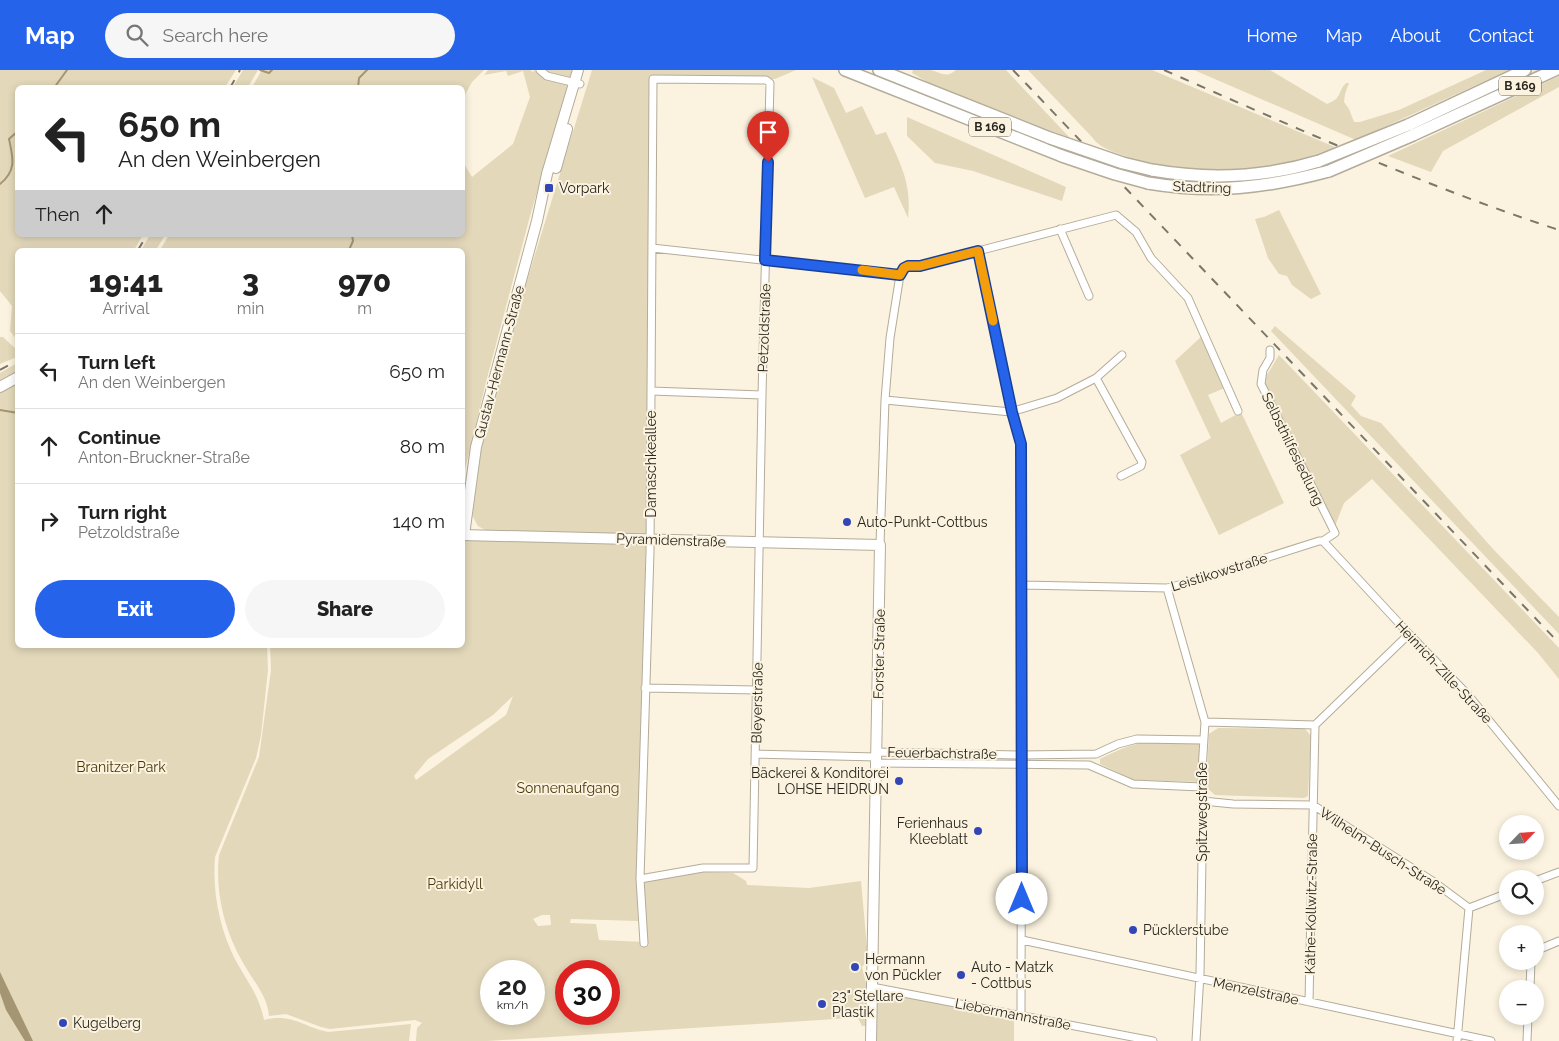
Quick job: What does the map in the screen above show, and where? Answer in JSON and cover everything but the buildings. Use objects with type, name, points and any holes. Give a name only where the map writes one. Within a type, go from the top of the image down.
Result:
[{"type":"main road","name":"Gustav-Hermann-Straße","points":[[465,521],[476,447],[537,221],[551,183],[577,84],[578,70]]},
{"type":"main road","name":"Gustav-Hermann-Straße","points":[[577,84],[585,70]]},
{"type":"main road","name":"Stadtring","points":[[845,70],[1062,156],[1123,176],[1187,188],[1234,188],[1270,185],[1329,171],[1525,70]]},
{"type":"main road","name":"Stadtring","points":[[879,70],[1050,138],[1123,163],[1191,176],[1230,177],[1272,173],[1319,161],[1411,130],[1555,70]]},
{"type":"main road","points":[[0,387],[15,379]]},
{"type":"main road","name":"Pyramidenstraße","points":[[465,535],[880,545]]},
{"type":"main road","name":"Forster Straße","points":[[871,1038],[880,545]]},
{"type":"street","points":[[540,70],[547,76],[577,84]]},
{"type":"street","name":"Damaschkeallee","points":[[644,943],[640,879],[650,539],[653,79],[766,80],[770,83]]},
{"type":"street","name":"Petzoldstraße","points":[[760,543],[770,83]]},
{"type":"street","points":[[652,248],[902,272],[1116,215],[1136,232],[1151,258],[1188,298],[1238,411]]},
{"type":"street","points":[[1060,229],[1089,296]]},
{"type":"street","points":[[978,251],[1012,412],[1021,444],[1021,1015]]},
{"type":"street","name":"Forster Straße","points":[[880,545],[885,400],[890,338],[902,272]]},
{"type":"street","name":"Selbsthilfesiedlung","points":[[1270,350],[1270,358],[1263,370],[1261,384],[1335,533],[1324,541]]},
{"type":"street","points":[[885,400],[1012,412],[1057,398],[1096,378],[1122,355]]},
{"type":"street","points":[[1096,378],[1142,462],[1141,466],[1121,476]]},
{"type":"street","points":[[651,391],[762,395]]},
{"type":"street","name":"Leistikowstraße","points":[[1022,585],[1167,588],[1324,541]]},
{"type":"street","name":"Heinrich-Zille-Straße","points":[[1324,541],[1469,696],[1559,806]]},
{"type":"street","name":"Bleyerstraße","points":[[640,879],[703,868],[753,868],[760,543]]},
{"type":"street","name":"Spitzwegstraße","points":[[1167,588],[1205,722],[1200,787],[1203,801],[1196,1041]]},
{"type":"street","points":[[1205,722],[1315,724],[1409,634]]},
{"type":"street","points":[[646,688],[757,690]]},
{"type":"street","name":"Käthe-Kollwitz-Straße","points":[[1309,1002],[1315,724]]},
{"type":"street","name":"Feuerbachstraße","points":[[877,757],[1096,754],[1137,738],[1203,740]]},
{"type":"street","name":"Feuerbachstraße","points":[[756,754],[1089,766],[1133,784],[1200,787]]},
{"type":"street","name":"Wilhelm-Busch-Straße","points":[[1203,801],[1232,804],[1313,805],[1434,882],[1469,908]]},
{"type":"street","points":[[1544,878],[1559,872]]},
{"type":"street","points":[[1458,1037],[1469,908],[1499,896]]},
{"type":"street","name":"Menzelstraße","points":[[1022,940],[1309,1002],[1458,1037],[1491,1041]]},
{"type":"street","points":[[1544,947],[1559,941]]},
{"type":"street","name":"Liebermannstraße","points":[[872,987],[1153,1041]]},
{"type":"street","points":[[1527,1041],[1528,1025]]},
{"type":"green space","points":[[0,70],[236,70],[226,85],[15,85],[15,237],[142,237],[135,248],[15,248],[15,337],[10,331],[12,306],[0,291]]},
{"type":"green space","points":[[243,70],[258,70],[249,85],[234,85]]},
{"type":"green space","points":[[262,70],[484,70],[472,82],[465,95],[465,85],[253,85]]},
{"type":"green space","points":[[488,70],[531,70],[532,72],[536,70],[537,72],[538,70],[574,70],[530,216],[465,470],[465,248],[161,248],[168,237],[465,237],[465,165],[472,177],[513,144],[530,97],[523,71],[508,76],[506,71],[484,75]]},
{"type":"green space","points":[[592,70],[796,70],[775,79],[651,77],[646,535],[487,531],[478,526],[473,517],[473,507],[481,450],[496,381]]},
{"type":"green space","points":[[855,70],[863,70],[944,102],[943,104]]},
{"type":"green space","points":[[913,70],[930,70],[949,74],[956,70],[1006,70],[1070,138],[929,83],[912,73]]},
{"type":"green space","points":[[1028,70],[1152,70],[1335,147],[1286,163],[1235,170],[1183,168],[1132,158],[1110,150],[1095,141]]},
{"type":"green space","points":[[1194,70],[1270,70],[1327,104],[1338,97],[1343,86],[1349,83],[1344,102],[1354,122],[1360,122],[1399,110],[1486,70],[1509,70],[1356,140]]},
{"type":"green space","points":[[1536,70],[1545,70],[1449,112],[1451,109]]},
{"type":"green space","points":[[1559,76],[1559,87],[1443,151],[1431,172],[1388,156]]},
{"type":"green space","points":[[812,77],[834,88],[846,113],[862,106],[876,135],[886,132],[904,174],[908,194],[908,218],[894,187],[865,198]]},
{"type":"green space","points":[[969,112],[1091,158],[1096,164]]},
{"type":"green space","points":[[907,117],[1066,187],[1062,201],[973,171],[935,163],[907,136]]},
{"type":"green space","points":[[1350,155],[1354,157],[1299,175],[1228,184],[1157,180],[1122,171],[1119,167],[1170,179],[1208,182],[1247,181],[1314,168]]},
{"type":"green space","points":[[1279,210],[1321,294],[1311,299],[1292,285],[1287,276],[1279,274],[1268,258],[1255,219]]},
{"type":"green space","points":[[149,237],[164,237],[157,248],[142,248]]},
{"type":"green space","points":[[1275,326],[1356,396],[1351,405],[1361,416],[1381,423],[1494,550],[1559,617],[1559,634],[1271,331]]},
{"type":"green space","points":[[1202,336],[1227,387],[1208,395],[1221,423],[1241,412],[1284,503],[1219,535],[1180,455],[1211,438],[1175,361]]},
{"type":"green space","points":[[0,337],[3,337],[15,348],[15,358],[0,364]]},
{"type":"green space","points":[[1279,355],[1559,648],[1559,679],[1538,653],[1372,479],[1344,503],[1335,526],[1265,383],[1267,375]]},
{"type":"green space","points":[[15,364],[15,372],[0,383],[0,373]]},
{"type":"green space","name":"Branitzer Park","points":[[15,382],[15,648],[267,648],[268,670],[261,735],[256,758],[215,857],[214,870],[218,911],[230,949],[256,996],[264,1020],[274,1018],[290,1019],[328,1032],[411,1024],[409,1041],[0,1041],[0,391]]},
{"type":"green space","points":[[465,540],[646,543],[637,879],[638,921],[571,919],[570,923],[596,924],[599,940],[646,942],[644,881],[703,872],[733,873],[746,881],[747,885],[809,888],[861,881],[868,959],[862,967],[866,983],[866,1026],[862,1026],[857,1016],[851,1018],[488,1041],[416,1041],[417,1028],[422,1023],[415,1020],[330,1029],[286,1014],[269,1016],[262,994],[242,961],[230,936],[222,910],[218,883],[219,855],[259,757],[271,670],[270,648],[465,648]],"holes":[[[513,696],[506,715],[416,780],[414,776],[428,759],[493,715]],[[542,915],[550,915],[551,925],[538,926],[533,919]]]},
{"type":"green space","points":[[1218,728],[1305,729],[1311,736],[1308,796],[1304,798],[1215,795],[1206,787],[1209,734]]},
{"type":"green space","points":[[1147,742],[1200,744],[1199,782],[1134,780],[1100,764],[1100,759],[1112,753],[1129,746]]},
{"type":"green space","points":[[876,990],[1004,1014],[1014,1019],[1014,1041],[877,1041]]},
{"type":"shaded area","points":[[0,972],[33,1041],[25,1041],[6,1010],[0,993]]},
{"type":"waterway","points":[[56,85],[67,70]]},
{"type":"waterway","points":[[260,70],[269,73],[272,70]]},
{"type":"waterway","points":[[358,85],[359,78],[367,70]]},
{"type":"waterway","points":[[0,184],[11,169],[12,158],[9,139],[15,134]]},
{"type":"waterway","points":[[350,248],[353,241],[352,237]]},
{"type":"waterway","points":[[0,410],[15,412]]},
{"type":"railway","points":[[232,85],[240,70]]},
{"type":"railway","points":[[1013,70],[1559,643]]},
{"type":"railway","points":[[1164,70],[1409,175],[1559,230]]},
{"type":"railway","points":[[139,248],[146,237]]},
{"type":"railway","points":[[0,370],[15,362]]},
{"type":"slow traffic","points":[[862,270],[900,275],[904,268],[908,266],[920,266],[978,251],[993,321]]},
{"type":"place","name":"Vorpark","points":[[549,188]]},
{"type":"place","name":"Auto-Punkt-Cottbus","points":[[847,522]]},
{"type":"place","name":"Bäckerei & Konditorei LOHSE HEIDRUN","points":[[899,781]]},
{"type":"place","name":"Ferienhaus Kleeblatt","points":[[978,831]]},
{"type":"place","name":"Pücklerstube","points":[[1133,930]]},
{"type":"place","name":"Hermann von Pückler","points":[[855,967]]},
{"type":"place","name":"Auto - Matzk - Cottbus","points":[[961,975]]},
{"type":"place","name":"23\" Stellare Plastik","points":[[822,1004]]},
{"type":"place","name":"Kugelberg","points":[[63,1023]]},
{"type":"route","points":[[768,162],[765,260],[900,275],[904,268],[908,266],[920,266],[978,251],[1012,412],[1021,444],[1022,899]]},
{"type":"park label","name":"Sonnenaufgang","points":[[568,788]]},
{"type":"park label","name":"Parkidyll","points":[[455,884]]}]
